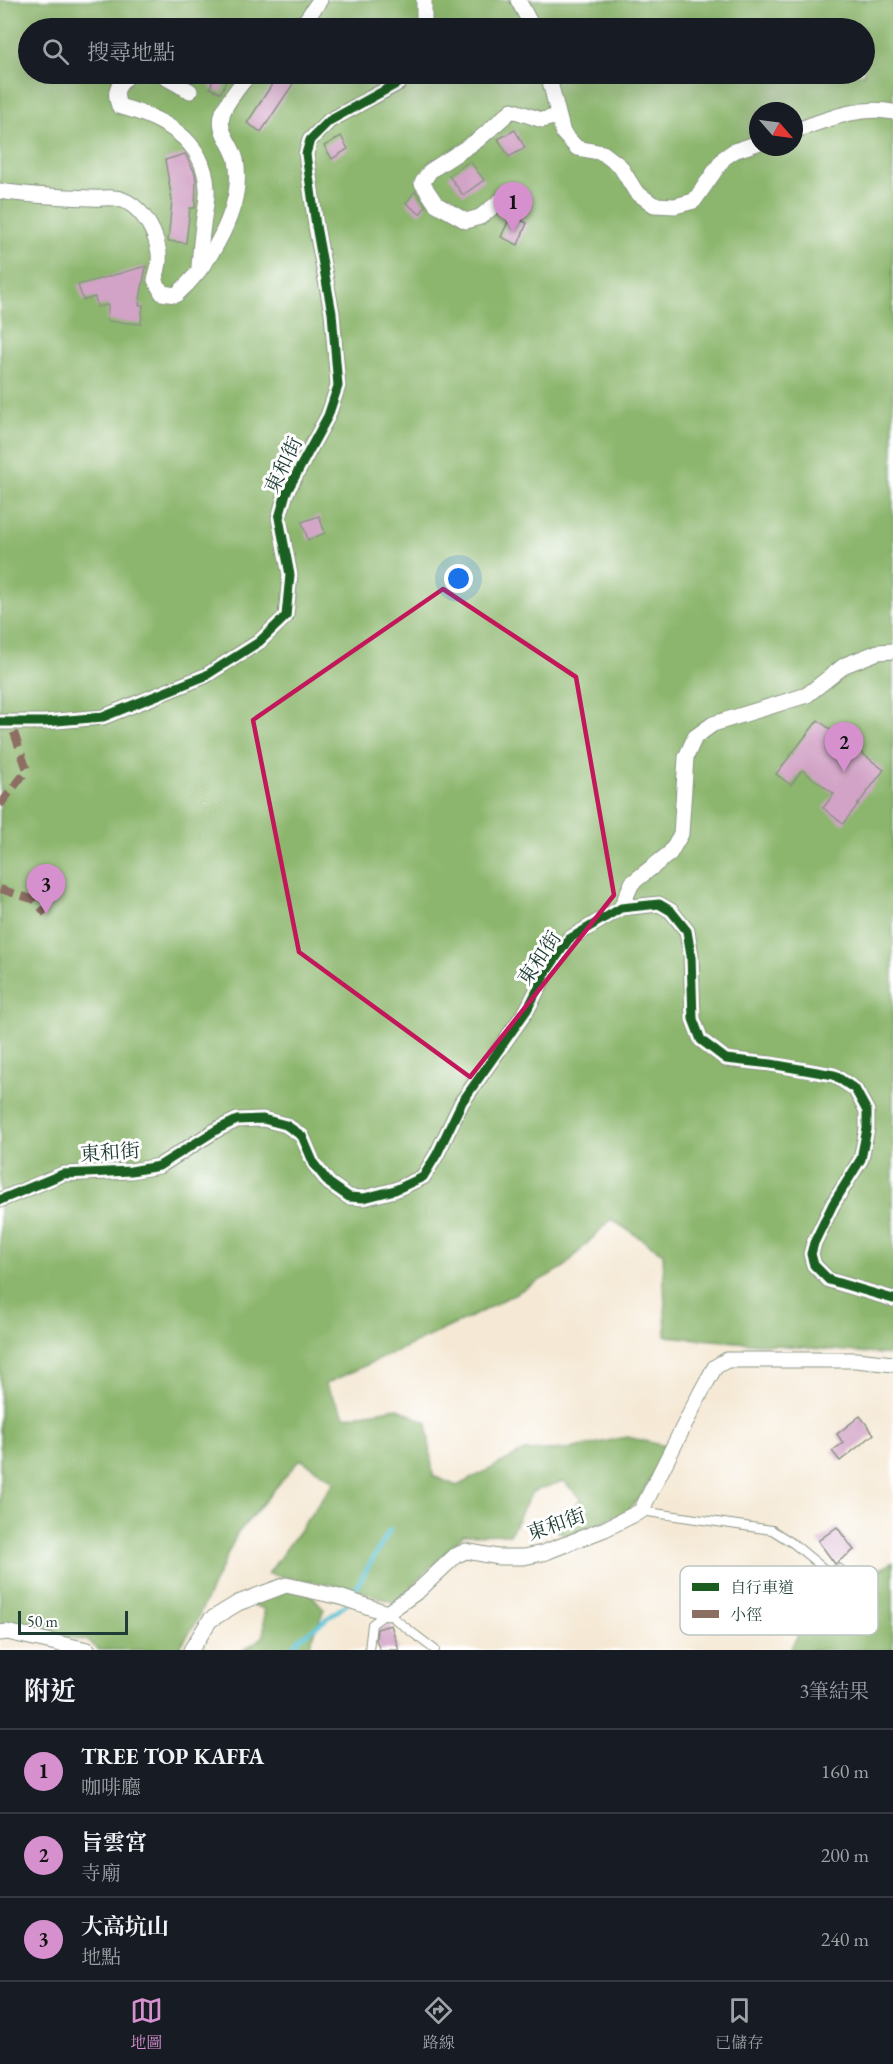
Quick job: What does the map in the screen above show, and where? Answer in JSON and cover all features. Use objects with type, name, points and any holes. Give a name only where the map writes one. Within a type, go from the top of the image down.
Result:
[{"type":"street","points":[[307,18],[320,0]]},
{"type":"street","points":[[424,0],[424,18]]},
{"type":"street","points":[[518,0],[528,18]]},
{"type":"street","points":[[119,84],[115,97],[119,106],[157,118],[185,138],[196,151],[204,167],[208,190],[199,270]]},
{"type":"street","points":[[177,84],[190,91]]},
{"type":"street","points":[[0,191],[117,198],[132,203],[145,218],[158,248],[159,264],[155,280],[162,293],[176,295],[199,270],[231,215],[236,184],[236,159],[221,129],[223,112],[242,84]]},
{"type":"street","name":"東和街","points":[[0,722],[45,722],[104,717],[205,676],[260,642],[286,616],[290,575],[279,518],[286,493],[328,416],[338,386],[332,313],[306,154],[310,140],[329,121],[396,84]]},
{"type":"street","points":[[551,84],[563,133],[577,148],[603,153],[620,166],[636,192],[654,205],[675,206],[694,201],[724,158],[734,151],[749,146]]},
{"type":"street","points":[[803,127],[840,115],[879,109],[893,112]]},
{"type":"street","points":[[503,199],[480,217],[466,221],[436,204],[422,183],[430,171],[478,140],[512,110],[542,120],[558,116]]},
{"type":"street","points":[[621,908],[632,883],[670,853],[681,834],[686,757],[695,737],[713,724],[807,696],[844,665],[878,652],[893,651]]},
{"type":"street","name":"東和街","points":[[0,1200],[63,1174],[131,1172],[159,1166],[218,1129],[237,1120],[263,1119],[286,1125],[302,1136],[314,1164],[329,1183],[349,1197],[364,1198],[395,1190],[423,1176],[437,1154],[462,1102],[527,1010],[547,971],[569,939],[621,908],[659,904],[671,911],[687,931],[692,955],[693,1019],[701,1040],[726,1059],[834,1075],[855,1089],[867,1111],[867,1128],[861,1159],[833,1204],[811,1254],[814,1265],[829,1280],[893,1299]]},
{"type":"street","points":[[641,1511],[716,1367],[728,1360],[856,1360],[893,1364]]},
{"type":"street","name":"東和街","points":[[387,1613],[418,1591],[455,1556],[466,1551],[498,1557],[524,1557],[543,1553],[605,1529],[641,1511]]},
{"type":"street","points":[[191,1650],[210,1620],[238,1603],[286,1585],[340,1596],[387,1613]]},
{"type":"street","points":[[0,1633],[7,1632],[88,1650]]},
{"type":"lane","points":[[641,1511],[772,1530],[794,1544],[821,1566]]},
{"type":"lane","points":[[369,1650],[372,1624],[387,1613],[435,1650]]},
{"type":"highlighted area","points":[[443,589],[576,677],[614,895],[470,1077],[299,952],[253,720]]},
{"type":"green space","points":[[0,0],[893,0],[893,1355],[666,1336],[663,1253],[611,1219],[563,1268],[473,1316],[325,1384],[345,1417],[397,1408],[427,1423],[433,1476],[457,1486],[524,1451],[570,1449],[627,1437],[670,1447],[639,1498],[629,1510],[571,1536],[557,1531],[581,1498],[563,1481],[532,1492],[510,1534],[463,1535],[395,1603],[351,1588],[268,1574],[335,1481],[300,1459],[237,1534],[194,1626],[178,1650],[99,1650],[88,1641],[0,1625]]},
{"type":"green space","points":[[893,1562],[893,1650],[790,1650],[798,1635],[878,1635],[878,1570]]},
{"type":"green space","points":[[260,1589],[308,1591],[324,1609],[308,1650],[243,1650],[264,1636],[264,1609],[251,1604]]},
{"type":"building","points":[[211,84],[225,84],[221,93],[210,88]]},
{"type":"building","points":[[272,84],[293,84],[261,132],[247,123]]},
{"type":"building","points":[[515,130],[525,148],[509,157],[498,139]]},
{"type":"building","points":[[341,136],[348,149],[332,159],[324,146]]},
{"type":"building","points":[[185,154],[195,173],[196,182],[195,208],[190,208],[186,243],[168,241],[172,200],[165,160]]},
{"type":"building","points":[[470,161],[484,180],[463,195],[449,176]]},
{"type":"building","points":[[415,191],[426,206],[420,214],[406,203]]},
{"type":"building","points":[[511,215],[527,223],[518,245],[501,237]]},
{"type":"building","points":[[146,266],[139,305],[143,305],[141,324],[107,321],[108,305],[97,307],[95,297],[83,300],[78,285]]},
{"type":"building","points":[[319,516],[325,533],[308,540],[302,522]]},
{"type":"building","points":[[818,720],[884,770],[843,824],[823,808],[834,794],[802,770],[791,785],[776,774]]},
{"type":"building","points":[[860,1416],[874,1434],[840,1461],[832,1451],[843,1443],[837,1434]]},
{"type":"building","points":[[837,1527],[854,1550],[835,1564],[818,1541]]},
{"type":"building","points":[[391,1625],[399,1650],[380,1650],[376,1639],[377,1629]]},
{"type":"waterway","points":[[354,1591],[390,1530]]},
{"type":"waterway","points":[[291,1650],[298,1640],[347,1604]]},
{"type":"marked path","points":[[0,805],[27,770],[10,721]]},
{"type":"marked path","points":[[0,889],[35,900],[46,914]]},
{"type":"cycle path","points":[[0,722],[45,722],[103,717],[205,676],[259,642],[286,616],[290,575],[279,518],[286,493],[328,416],[338,386],[332,313],[306,154],[310,140],[329,121],[396,84]]},
{"type":"cycle path","points":[[0,1200],[63,1174],[131,1171],[159,1166],[218,1129],[237,1120],[263,1119],[286,1125],[302,1136],[314,1164],[329,1183],[349,1197],[364,1198],[395,1190],[423,1177],[437,1154],[462,1102],[527,1010],[547,971],[569,939],[621,908],[659,904],[671,911],[687,931],[691,955],[693,1019],[701,1040],[726,1059],[834,1075],[855,1089],[867,1111],[867,1129],[861,1159],[833,1204],[811,1254],[814,1265],[829,1280],[893,1299]]},
{"type":"place","name":"TREE TOP KAFFA","points":[[513,232]]},
{"type":"place","name":"旨雲宮","points":[[844,772]]},
{"type":"place","name":"大高坑山","points":[[46,914]]}]
